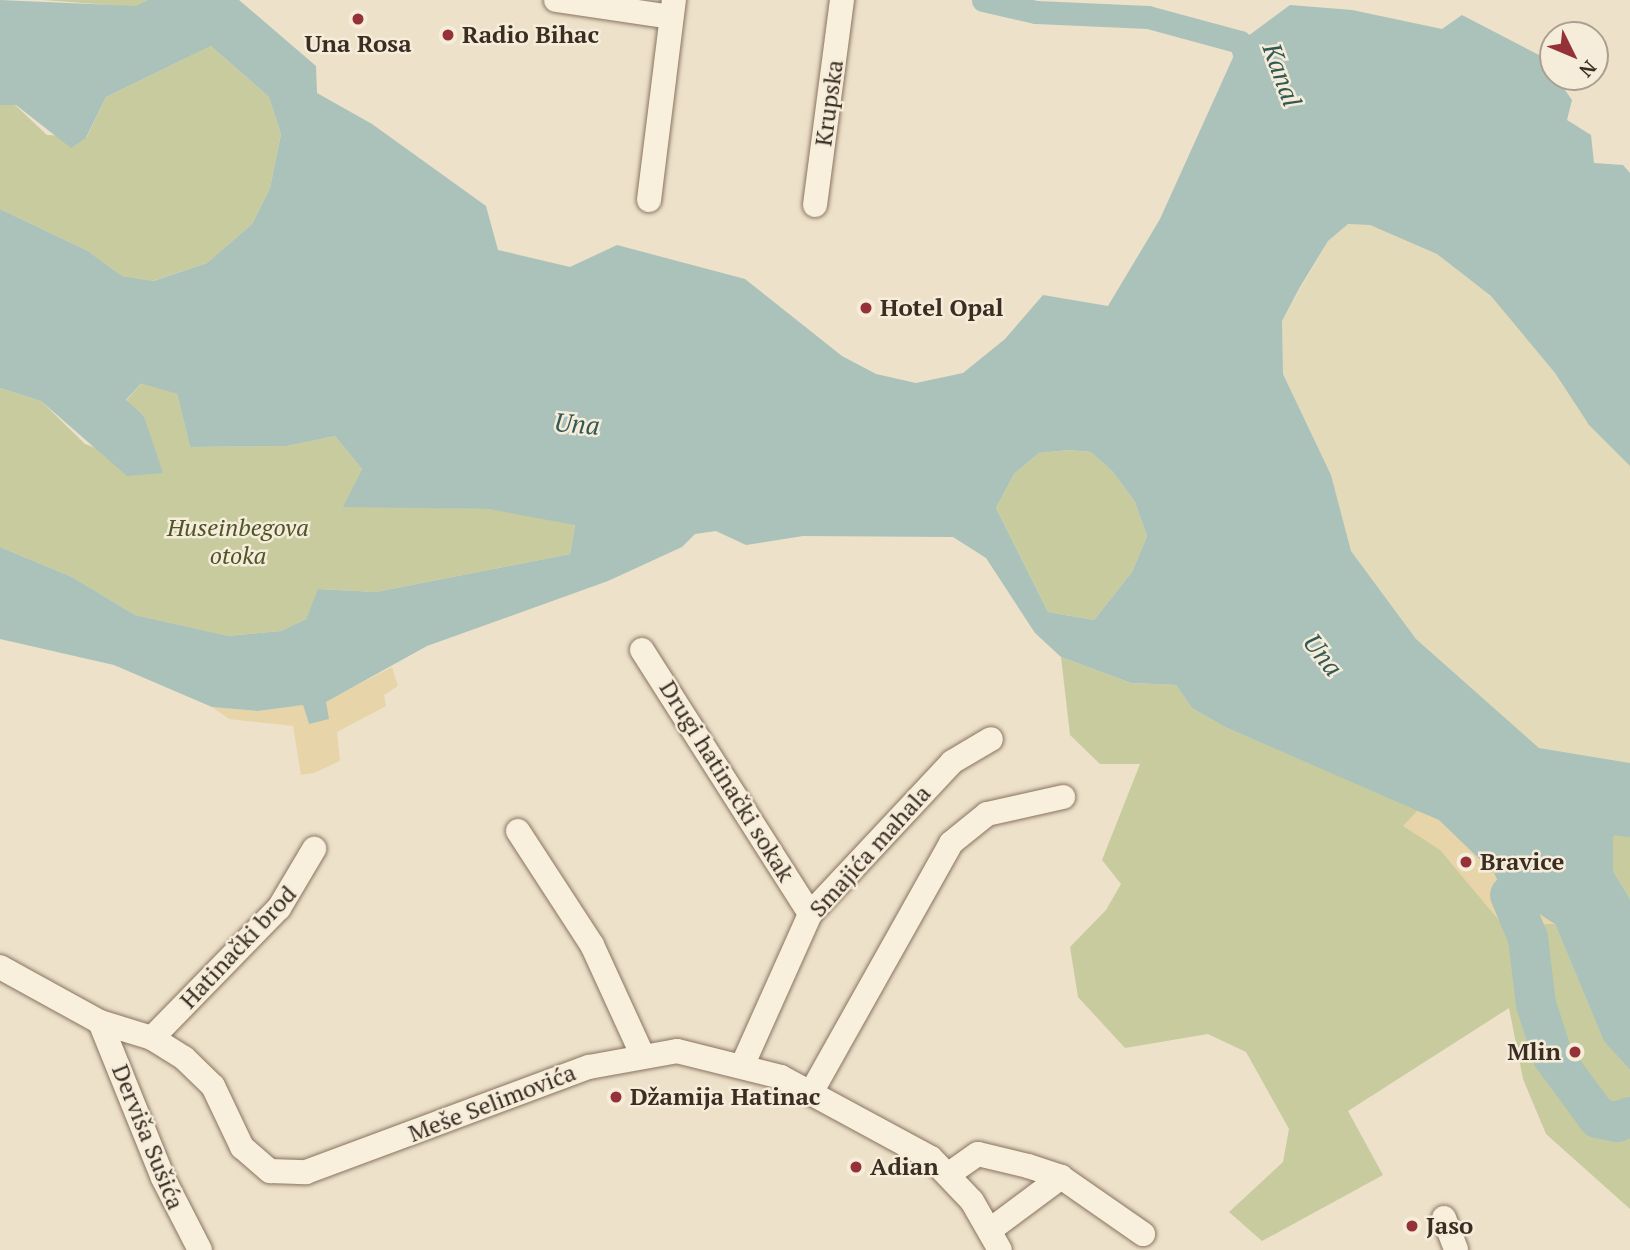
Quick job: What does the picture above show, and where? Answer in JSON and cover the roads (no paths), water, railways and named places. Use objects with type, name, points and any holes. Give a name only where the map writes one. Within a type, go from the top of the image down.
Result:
[{"type":"street","points":[[556,0],[673,8],[649,200]]},
{"type":"street","name":"Krupska","points":[[815,205],[842,0]]},
{"type":"street","name":"Drugi hatinački sokak","points":[[642,650],[810,914]]},
{"type":"street","name":"Smajića mahala","points":[[743,1064],[810,914],[952,762],[991,738]]},
{"type":"street","points":[[812,1091],[938,859],[970,825],[987,814],[1063,797]]},
{"type":"street","points":[[518,831],[593,944],[642,1054]]},
{"type":"street","name":"Hatinački brod","points":[[152,1038],[279,908],[314,849]]},
{"type":"street","name":"Meše Selimovića","points":[[0,967],[100,1022],[152,1038],[213,1086],[253,1161],[285,1174],[359,1154],[589,1067],[642,1054],[677,1051],[743,1064],[812,1091],[893,1134],[949,1174],[995,1240]]},
{"type":"street","name":"Derviša Sušića","points":[[100,1022],[163,1178],[200,1250]]},
{"type":"street","points":[[949,1174],[960,1161],[985,1154],[1061,1177],[1143,1234]]},
{"type":"street","points":[[995,1240],[1061,1177]]},
{"type":"street","points":[[1444,1218],[1456,1250]]},
{"type":"water","points":[[0,0],[136,6],[148,0],[239,0],[316,66],[317,93],[372,124],[486,206],[498,250],[570,267],[617,245],[745,279],[842,356],[876,374],[916,383],[963,373],[1005,339],[1043,295],[1108,306],[1160,219],[1240,42],[1290,5],[1352,10],[1442,29],[1462,15],[1539,55],[1539,91],[1566,91],[1572,100],[1567,120],[1591,135],[1594,163],[1623,165],[1630,173],[1630,466],[1589,425],[1555,373],[1491,296],[1437,254],[1370,225],[1348,224],[1328,241],[1300,287],[1282,321],[1283,374],[1331,475],[1351,551],[1416,639],[1539,748],[1630,763],[1630,799],[1613,838],[1613,871],[1630,899],[1630,1070],[1604,1041],[1555,924],[1503,890],[1494,873],[1439,820],[1225,727],[1192,708],[1176,685],[1131,683],[1061,657],[1035,633],[986,558],[953,537],[803,536],[746,545],[716,531],[695,534],[682,547],[608,581],[427,646],[326,702],[329,719],[309,724],[303,705],[258,711],[212,707],[114,665],[0,639],[0,547],[72,577],[135,615],[228,636],[281,631],[306,619],[318,589],[376,592],[570,554],[575,525],[488,509],[343,507],[362,469],[335,436],[287,446],[190,447],[171,367],[145,379],[126,400],[144,416],[163,473],[127,476],[41,401],[0,388],[0,209],[88,251],[122,276],[153,281],[207,263],[252,224],[270,188],[281,134],[269,97],[211,46],[106,97],[86,138],[71,148],[16,105],[0,105]],"holes":[[[1069,450],[1091,452],[1113,472],[1135,502],[1147,536],[1132,572],[1094,620],[1048,612],[996,508],[1014,474],[1039,453]]]},
{"type":"waterway","name":"Kanal","points":[[983,0],[1036,12],[1148,17],[1240,42],[1250,70]]},
{"type":"waterway","name":"Una","points":[[111,354],[226,387]]},
{"type":"waterway","name":"Una","points":[[1565,808],[1630,817]]},
{"type":"waterway","points":[[1510,895],[1528,938],[1536,1004],[1553,1057],[1598,1118],[1617,1122],[1630,1117]]},
{"type":"place","name":"Una Rosa","points":[[358,19]]},
{"type":"place","name":"Radio Bihac","points":[[448,35]]},
{"type":"place","name":"Hotel Opal","points":[[866,308]]},
{"type":"place","name":"Bravice","points":[[1466,862]]},
{"type":"place","name":"Mlin","points":[[1575,1052]]},
{"type":"place","name":"Džamija Hatinac","points":[[616,1097]]},
{"type":"place","name":"Adian","points":[[856,1167]]},
{"type":"place","name":"Jaso","points":[[1412,1226]]},
{"type":"park label","name":"Huseinbegova otoka","points":[[238,542]]}]
